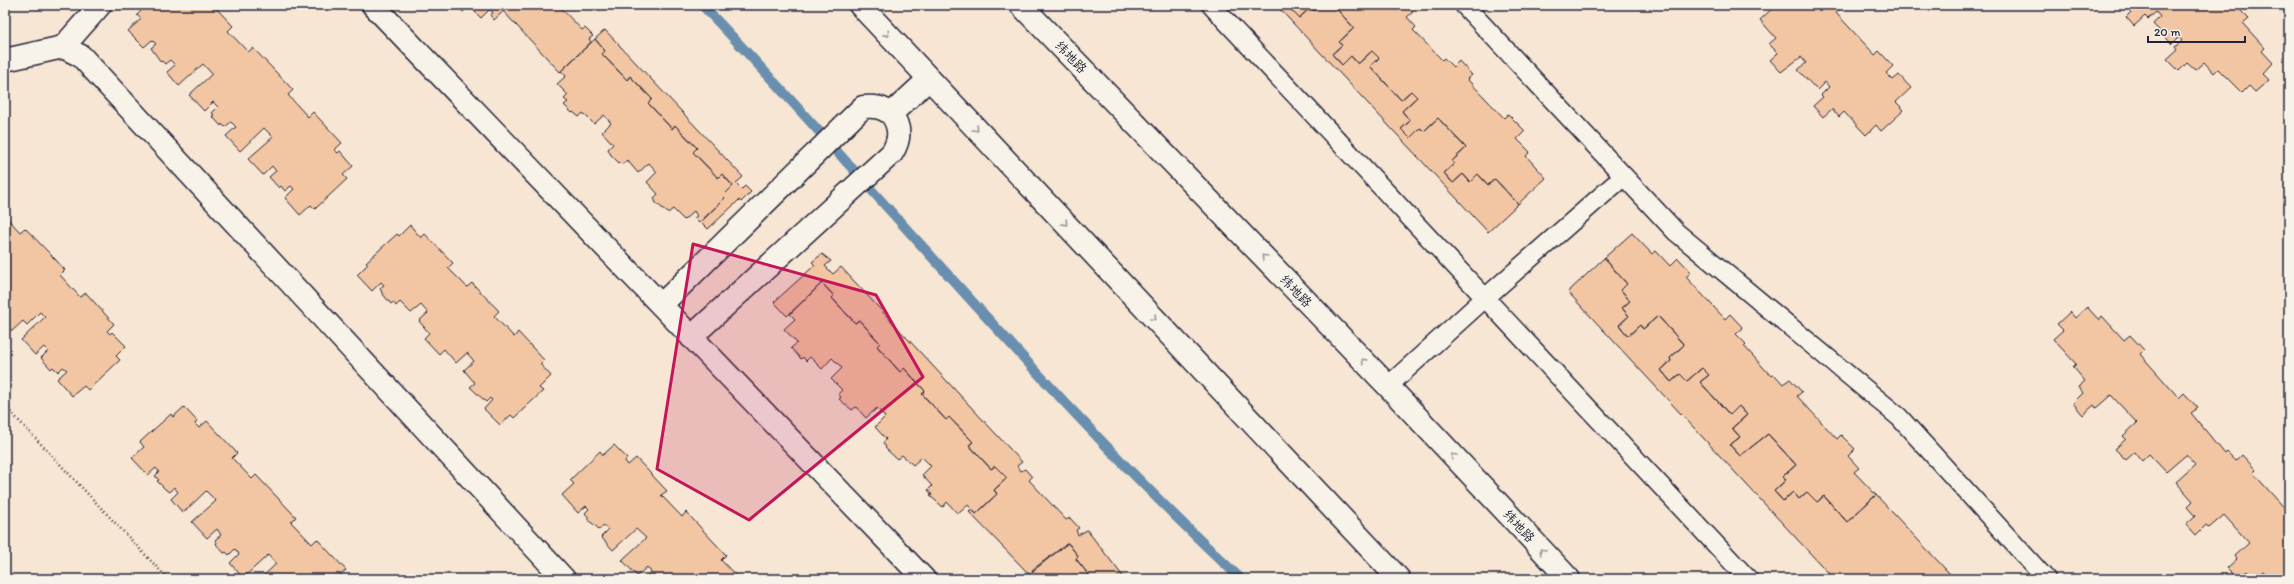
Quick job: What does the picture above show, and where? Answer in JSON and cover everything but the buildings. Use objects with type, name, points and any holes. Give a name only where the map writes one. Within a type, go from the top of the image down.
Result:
[{"type":"street","points":[[5,60],[63,47],[100,5]]},
{"type":"street","points":[[373,5],[924,579]]},
{"type":"street","points":[[860,5],[1399,579]]},
{"type":"street","name":"纬地路","points":[[1021,5],[1388,386],[1569,579]]},
{"type":"street","points":[[63,47],[81,56],[564,579]]},
{"type":"street","points":[[892,114],[929,79]]},
{"type":"street","points":[[661,305],[863,108],[873,106],[883,108],[892,114],[896,120],[899,135],[897,145],[892,152],[691,337]]},
{"type":"lane","points":[[1211,5],[1748,579]]},
{"type":"lane","points":[[1464,5],[1676,232],[1899,417],[2046,579]]},
{"type":"lane","points":[[1388,386],[1485,298],[1624,176]]},
{"type":"path","points":[[5,406],[168,579]]},
{"type":"highlighted area","points":[[693,244],[876,295],[923,377],[749,520],[657,469]]},
{"type":"waterway","points":[[702,5],[775,83],[1063,401],[1195,536],[1241,579]]}]
